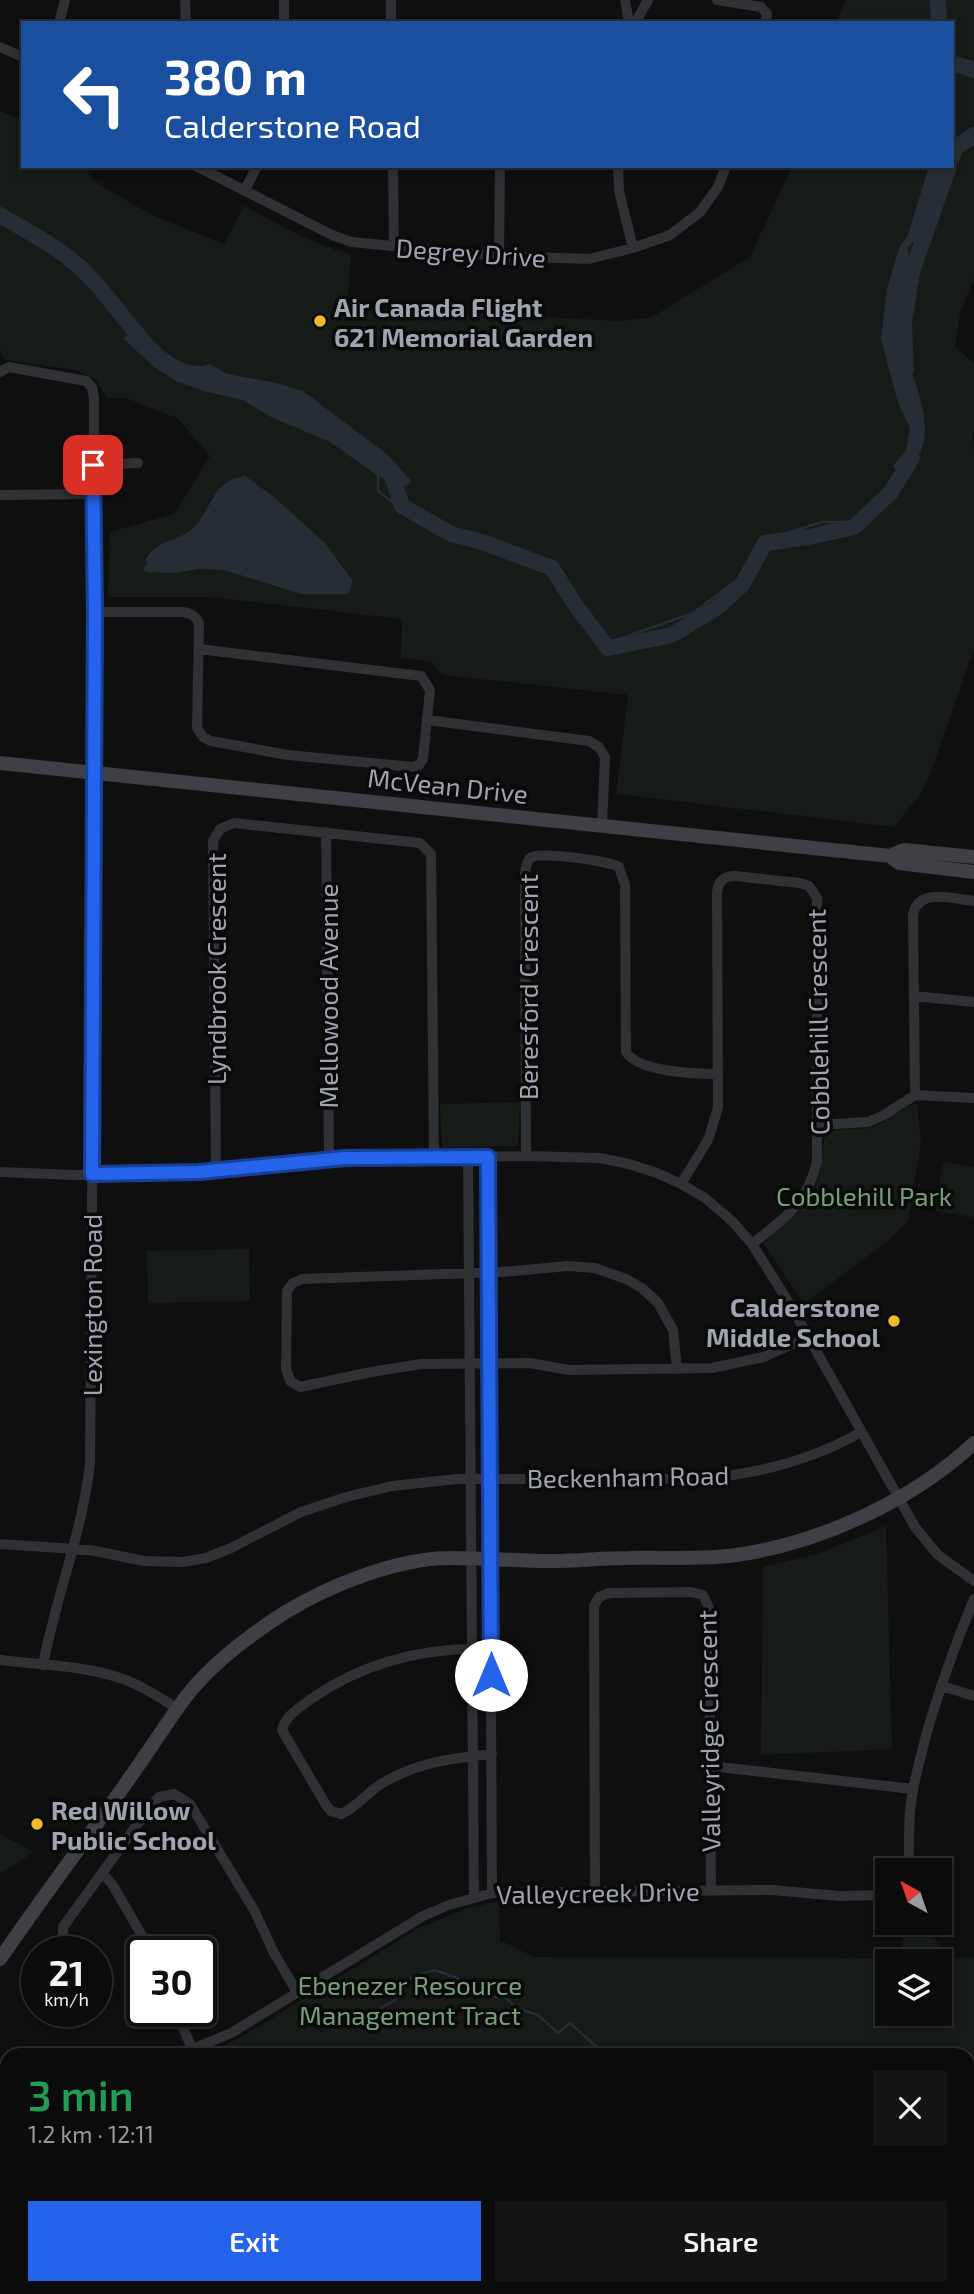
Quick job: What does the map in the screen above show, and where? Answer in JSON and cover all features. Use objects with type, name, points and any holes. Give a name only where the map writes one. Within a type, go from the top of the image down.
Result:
[{"type":"main road","name":"McVean Drive","points":[[0,763],[891,856],[904,850],[974,857]]},
{"type":"main road","name":"McVean Drive","points":[[891,856],[899,863],[974,872]]},
{"type":"main road","points":[[0,1959],[187,1696],[240,1644],[310,1599],[389,1566],[443,1558],[562,1561],[737,1555],[827,1531],[869,1514],[939,1472],[974,1443]]},
{"type":"street","points":[[60,21],[65,0]]},
{"type":"street","points":[[185,0],[186,21]]},
{"type":"street","points":[[284,0],[284,21]]},
{"type":"street","points":[[391,0],[391,21]]},
{"type":"street","points":[[625,0],[629,21]]},
{"type":"street","points":[[631,0],[640,3],[649,0]]},
{"type":"street","points":[[636,21],[649,0]]},
{"type":"street","points":[[717,0],[761,7],[767,14],[765,21]]},
{"type":"street","points":[[0,47],[21,56]]},
{"type":"street","name":"Degrey Drive","points":[[200,168],[351,242],[499,256],[589,260],[670,235],[700,212],[718,187],[725,168]]},
{"type":"street","points":[[245,190],[256,168]]},
{"type":"street","points":[[393,168],[394,246]]},
{"type":"street","points":[[499,256],[500,168]]},
{"type":"street","points":[[618,168],[619,191],[633,248]]},
{"type":"street","name":"Lexington Road","points":[[0,372],[9,367],[86,381],[92,387],[95,612],[90,1464],[84,1509],[53,1615],[43,1665]]},
{"type":"street","points":[[93,465],[138,463]]},
{"type":"street","points":[[0,495],[93,495]]},
{"type":"street","points":[[95,612],[188,612],[199,624],[197,727],[203,737],[211,741],[288,755],[413,767],[419,765],[423,759],[430,690],[425,679],[416,673],[199,649]]},
{"type":"street","points":[[427,720],[589,741],[599,747],[605,757],[602,826]]},
{"type":"street","name":"Lyndbrook Crescent","points":[[216,1171],[213,841],[226,824],[234,823],[420,843],[429,850],[433,858],[434,1157]]},
{"type":"street","name":"Mellowood Avenue","points":[[326,832],[329,1159]]},
{"type":"street","name":"Beresford Crescent","points":[[526,1156],[525,874],[528,861],[533,856],[608,862],[619,867],[625,885],[626,1052],[639,1063],[684,1073],[718,1074]]},
{"type":"street","name":"Cobblehill Crescent","points":[[681,1184],[713,1126],[718,1108],[719,884],[725,878],[735,876],[809,886],[817,898],[817,1161],[805,1194],[788,1216],[752,1244]]},
{"type":"street","points":[[915,1095],[915,906],[923,898],[931,897],[974,901]]},
{"type":"street","points":[[914,996],[974,1002]]},
{"type":"street","points":[[818,1125],[868,1122],[915,1095],[974,1098]]},
{"type":"street","points":[[0,1172],[39,1175],[216,1171],[329,1159],[526,1156],[615,1160],[657,1172],[681,1184],[720,1210],[752,1244],[808,1337],[915,1527],[931,1548],[974,1581]]},
{"type":"street","points":[[468,1157],[474,1897]]},
{"type":"street","points":[[488,1157],[492,1893]]},
{"type":"street","points":[[677,1369],[674,1336],[666,1313],[649,1293],[606,1270],[583,1266],[489,1273],[302,1279],[293,1283],[286,1296],[286,1368],[294,1385],[307,1387],[413,1365],[530,1363],[569,1370],[677,1369],[712,1368],[747,1362],[808,1337]]},
{"type":"street","name":"Beckenham Road","points":[[0,1544],[90,1550],[160,1563],[195,1560],[231,1548],[284,1520],[346,1496],[415,1482],[471,1478],[724,1477],[789,1464],[847,1441],[861,1432]]},
{"type":"street","name":"Valleyridge Crescent","points":[[595,1891],[593,1610],[599,1597],[609,1593],[691,1592],[701,1594],[709,1608],[711,1890]]},
{"type":"street","points":[[909,1858],[913,1789],[942,1686],[974,1599]]},
{"type":"street","points":[[491,1649],[457,1648],[387,1661],[330,1687],[298,1709],[285,1721],[282,1730],[326,1805],[331,1811],[341,1814],[374,1789],[405,1771],[435,1761],[492,1754]]},
{"type":"street","points":[[0,1660],[83,1670],[120,1678],[178,1709]]},
{"type":"street","points":[[942,1686],[974,1696]]},
{"type":"street","points":[[710,1766],[913,1789]]},
{"type":"street","points":[[63,1936],[63,1927],[159,1797],[167,1794],[181,1797],[190,1804],[254,1910],[274,1954],[297,1992]]},
{"type":"street","points":[[102,1873],[112,1884],[142,1936]]},
{"type":"street","name":"Valleycreek Drive","points":[[199,2048],[231,2033],[423,1916],[474,1897],[492,1893],[711,1890],[875,1895]]},
{"type":"street","points":[[183,2027],[192,2048]]},
{"type":"green space","points":[[846,0],[974,0],[974,278],[960,313],[955,347],[974,363],[974,648],[932,770],[920,795],[894,827],[616,794],[628,695],[442,675],[430,661],[401,658],[402,619],[211,597],[108,597],[110,532],[174,514],[210,456],[177,418],[126,398],[107,398],[96,380],[76,370],[5,360],[0,351],[0,111],[21,119],[21,168],[85,168],[94,181],[150,214],[224,244],[244,206],[310,240],[351,254],[347,307],[619,321],[652,317],[750,257],[791,168],[954,168],[954,21],[837,21]]},
{"type":"green space","points":[[520,1102],[518,1146],[442,1148],[440,1104]]},
{"type":"green space","name":"Cobblehill Park","points":[[917,1103],[921,1144],[908,1221],[888,1241],[804,1304],[764,1244],[798,1211],[811,1194],[820,1172],[826,1133],[871,1127]]},
{"type":"green space","points":[[943,1162],[974,1167],[974,1217],[935,1211]]},
{"type":"green space","points":[[249,1249],[250,1301],[148,1303],[147,1251]]},
{"type":"green space","points":[[886,1526],[892,1749],[761,1755],[763,1567],[817,1554]]},
{"type":"green space","points":[[0,1834],[34,1852],[0,1874]]},
{"type":"green space","name":"Ebenezer Resource Management Tract","points":[[499,1901],[500,1943],[504,1942],[534,1957],[875,1958],[875,2026],[952,2026],[952,1958],[974,1957],[974,2048],[219,2048],[238,2039],[419,1928],[465,1909]]},
{"type":"green space","name":"Ebenezer Resource Management Tract","points":[[902,1936],[933,1936],[942,1949],[903,1949]]},
{"type":"shaded area","points":[[928,168],[943,168],[920,242],[912,243],[907,248],[909,266],[901,295],[900,333],[920,398],[925,432],[922,448],[914,462],[898,475],[893,466],[906,451],[910,428],[898,403],[881,339],[887,288],[900,246],[908,235]]},
{"type":"shaded area","points":[[141,326],[155,342],[181,362],[200,366],[210,364],[227,374],[277,383],[303,391],[388,455],[412,482],[402,487],[378,476],[330,442],[271,417],[243,400],[203,391],[176,381],[154,367],[123,338]]},
{"type":"shaded area","points":[[245,476],[274,497],[325,543],[353,581],[348,594],[301,594],[224,570],[198,569],[176,573],[146,572],[143,569],[147,564],[146,559],[155,548],[192,529],[225,484]]},
{"type":"waterway","points":[[938,0],[939,21]]},
{"type":"waterway","points":[[954,64],[974,70]]},
{"type":"waterway","points":[[954,151],[974,135]]},
{"type":"waterway","points":[[906,370],[904,323],[912,272],[948,168]]},
{"type":"waterway","points":[[0,215],[49,244],[77,265],[99,287],[148,347]]},
{"type":"waterway","points":[[385,465],[389,467],[402,506],[451,534],[482,542],[552,568],[576,606],[608,648],[672,635],[715,609],[742,585],[765,543],[854,527],[891,492],[912,458]]},
{"type":"waterway","points":[[378,476],[378,491],[439,534],[502,543],[542,562],[560,582],[581,616],[599,635],[611,642],[693,613],[737,580],[757,549],[787,533],[822,522],[853,522],[864,514],[898,475]]},
{"type":"waterway","points":[[344,2015],[367,2016],[395,2000],[413,1976],[435,1970],[457,1978],[478,1997],[505,1997],[515,2007],[538,2015],[558,2033],[570,2023],[598,2048]]},
{"type":"place","name":"Air Canada Flight 621 Memorial Garden","points":[[320,321]]},
{"type":"place","name":"Calderstone Middle School","points":[[894,1321]]},
{"type":"place","name":"Red Willow Public School","points":[[37,1824]]},
{"type":"route","points":[[93,465],[95,612],[92,1174],[199,1172],[345,1158],[488,1157],[491,1675]]}]
